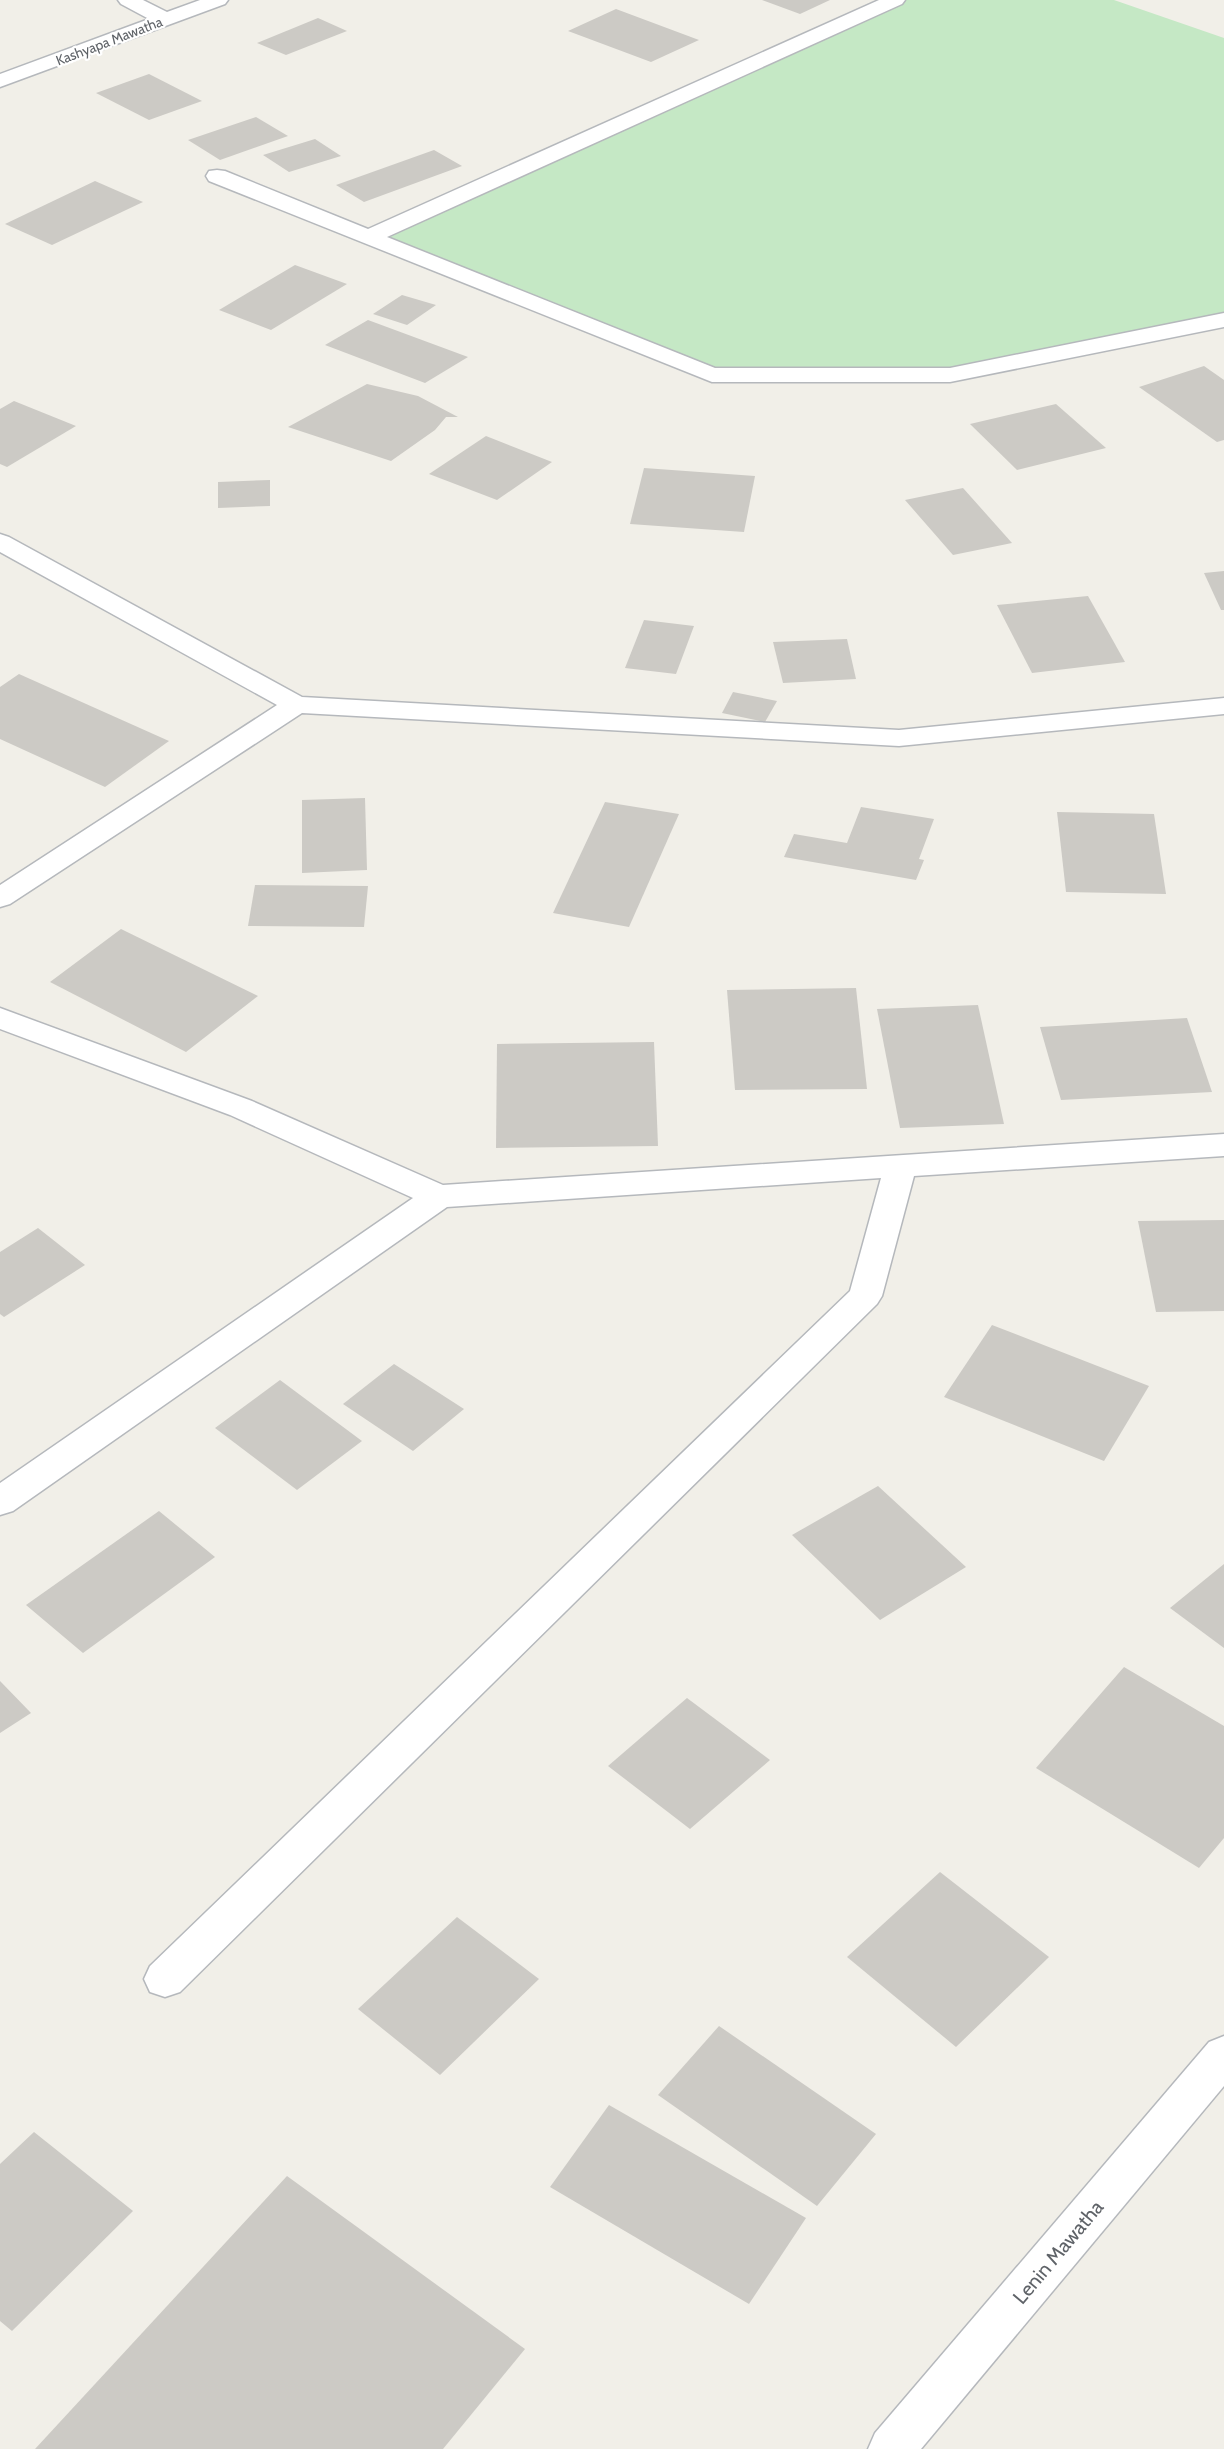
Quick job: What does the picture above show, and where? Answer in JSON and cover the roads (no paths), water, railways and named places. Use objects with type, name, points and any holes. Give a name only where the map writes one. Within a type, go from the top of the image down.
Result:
[{"type":"street","points":[[129,0],[165,20]]},
{"type":"street","name":"Kashyapa Mawatha","points":[[0,81],[218,0]]},
{"type":"street","points":[[368,237],[895,0]]},
{"type":"street","points":[[217,176],[712,375],[950,375],[1224,320]]},
{"type":"street","points":[[0,542],[296,705],[898,738],[1224,705]]},
{"type":"street","points":[[0,898],[296,705]]},
{"type":"street","points":[[0,1018],[241,1108],[439,1196],[1224,1145]]},
{"type":"street","points":[[165,1979],[865,1296],[901,1165]]},
{"type":"street","points":[[0,1501],[439,1196]]},
{"type":"street","name":"Lenin Mawatha","points":[[891,2449],[1224,2055]]}]
